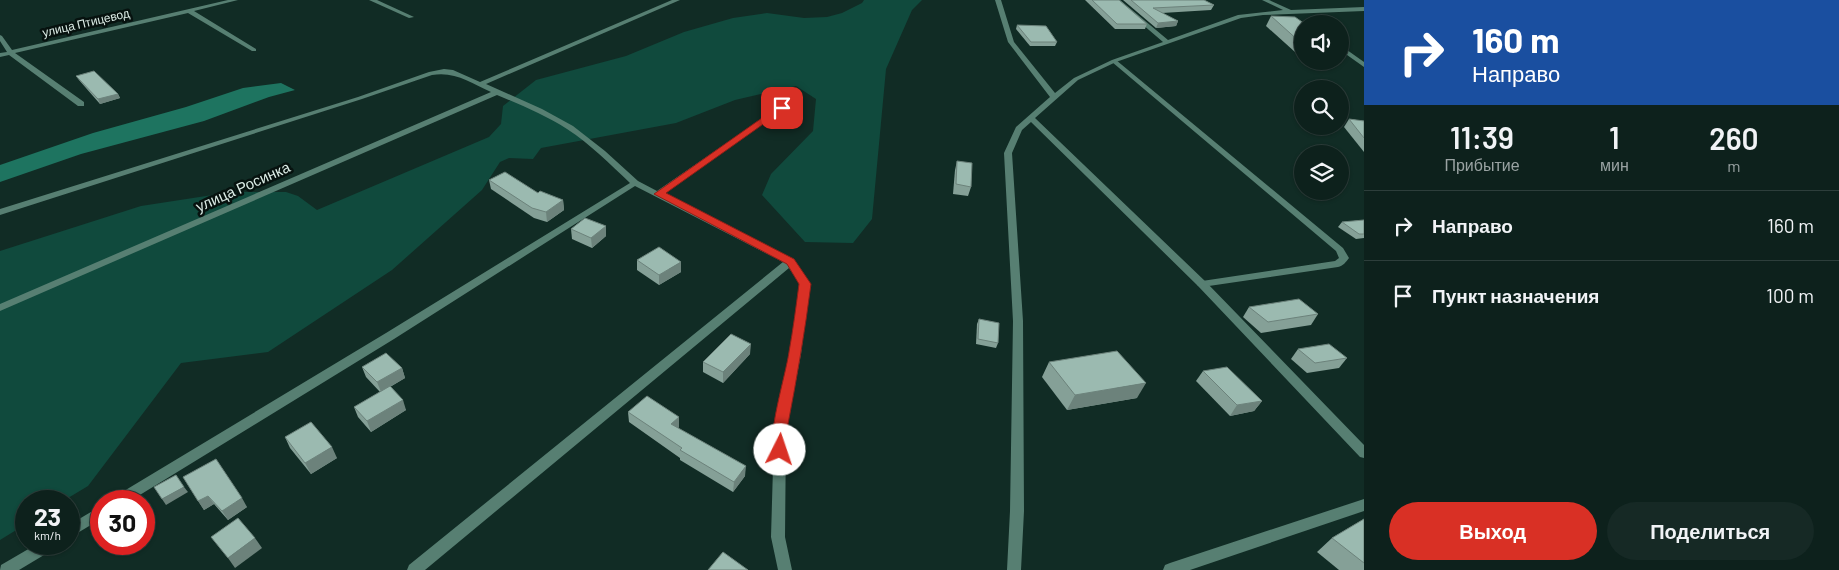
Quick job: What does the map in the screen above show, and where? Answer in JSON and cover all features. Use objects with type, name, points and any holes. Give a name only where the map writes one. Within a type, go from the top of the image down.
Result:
[{"type":"street","name":"улица Птицевод","points":[[0,55],[235,0]]},
{"type":"street","points":[[372,0],[411,17]]},
{"type":"street","points":[[481,84],[677,0]]},
{"type":"street","points":[[998,0],[1011,42],[1054,97]]},
{"type":"street","points":[[1116,0],[1168,43]]},
{"type":"street","points":[[1265,0],[1293,16]]},
{"type":"street","points":[[1014,570],[1017,511],[1018,321],[1008,153],[1019,129],[1076,79],[1114,61],[1240,16],[1280,12],[1293,16],[1364,9]]},
{"type":"street","points":[[189,11],[254,50]]},
{"type":"street","points":[[0,37],[12,52],[81,104]]},
{"type":"street","points":[[1349,54],[1364,65]]},
{"type":"street","points":[[1114,61],[1340,250],[1344,258],[1338,264],[1202,284]]},
{"type":"street","points":[[0,212],[360,98],[431,73],[453,72],[481,84],[570,128],[602,153],[635,183],[790,262],[805,284],[796,354],[780,433],[778,537],[785,570]]},
{"type":"street","name":"улица Росинка","points":[[0,308],[497,92]]},
{"type":"street","points":[[659,194],[797,97]]},
{"type":"street","points":[[1031,118],[1202,284],[1364,453]]},
{"type":"street","points":[[137,490],[390,336],[635,183]]},
{"type":"street","points":[[414,570],[790,262]]},
{"type":"street","points":[[1170,570],[1364,505]]},
{"type":"street","points":[[6,570],[31,555]]},
{"type":"shaded area","points":[[864,0],[922,0],[912,10],[886,69],[872,219],[853,243],[805,242],[762,195],[771,174],[813,131],[816,99],[796,86],[735,100],[676,123],[541,148],[533,159],[509,158],[500,162],[482,190],[392,270],[268,352],[181,363],[88,486],[80,491],[15,490],[15,531],[0,540],[0,251],[141,206],[232,192],[286,192],[298,196],[317,210],[489,137],[501,124],[503,106],[536,80],[626,56],[684,32],[733,18],[767,13],[804,18],[827,17],[842,13],[862,3]]},
{"type":"shaded area","points":[[281,83],[295,90],[269,97],[204,121],[81,154],[0,182],[0,165],[93,133],[186,107],[243,88]]},
{"type":"building","points":[[1092,0],[1119,0],[1147,24],[1117,24]]},
{"type":"building","points":[[1131,0],[1204,0],[1214,5],[1153,8],[1178,21],[1158,23]]},
{"type":"building","points":[[1271,16],[1294,17],[1294,37]]},
{"type":"building","points":[[1017,25],[1046,26],[1057,42],[1031,42]]},
{"type":"building","points":[[94,71],[118,94],[98,99],[76,76]]},
{"type":"building","points":[[1349,119],[1364,121],[1364,138]]},
{"type":"building","points":[[957,161],[972,163],[971,187],[956,184]]},
{"type":"building","points":[[505,172],[538,193],[540,191],[563,200],[546,212],[532,208],[489,180]]},
{"type":"building","points":[[585,218],[606,226],[591,238],[571,229]]},
{"type":"building","points":[[1364,220],[1364,234],[1359,234],[1342,222]]},
{"type":"building","points":[[659,247],[681,262],[659,275],[637,260]]},
{"type":"building","points":[[1299,299],[1318,314],[1268,322],[1249,307]]},
{"type":"building","points":[[979,319],[999,323],[998,343],[978,339]]},
{"type":"building","points":[[731,334],[751,344],[723,372],[703,362]]},
{"type":"building","points":[[1329,344],[1347,358],[1315,363],[1298,349]]},
{"type":"building","points":[[1117,351],[1146,383],[1075,395],[1049,362]]},
{"type":"building","points":[[386,353],[402,368],[377,382],[362,367]]},
{"type":"building","points":[[1227,367],[1262,401],[1237,405],[1203,371]]},
{"type":"building","points":[[390,386],[403,400],[367,421],[354,407]]},
{"type":"building","points":[[647,396],[679,417],[671,424],[746,466],[734,482],[680,450],[682,448],[628,412]]},
{"type":"building","points":[[311,422],[332,447],[305,463],[285,437]]},
{"type":"building","points":[[216,459],[242,498],[222,511],[208,496],[198,501],[183,477]]},
{"type":"building","points":[[176,475],[184,487],[162,499],[154,487]]},
{"type":"building","points":[[238,518],[255,538],[228,558],[211,537]]},
{"type":"building","points":[[1364,519],[1364,563],[1332,538]]},
{"type":"building","points":[[723,552],[748,570],[708,570]]},
{"type":"route","points":[[780,450],[780,433],[796,354],[805,284],[790,262],[659,194],[782,108]]}]
